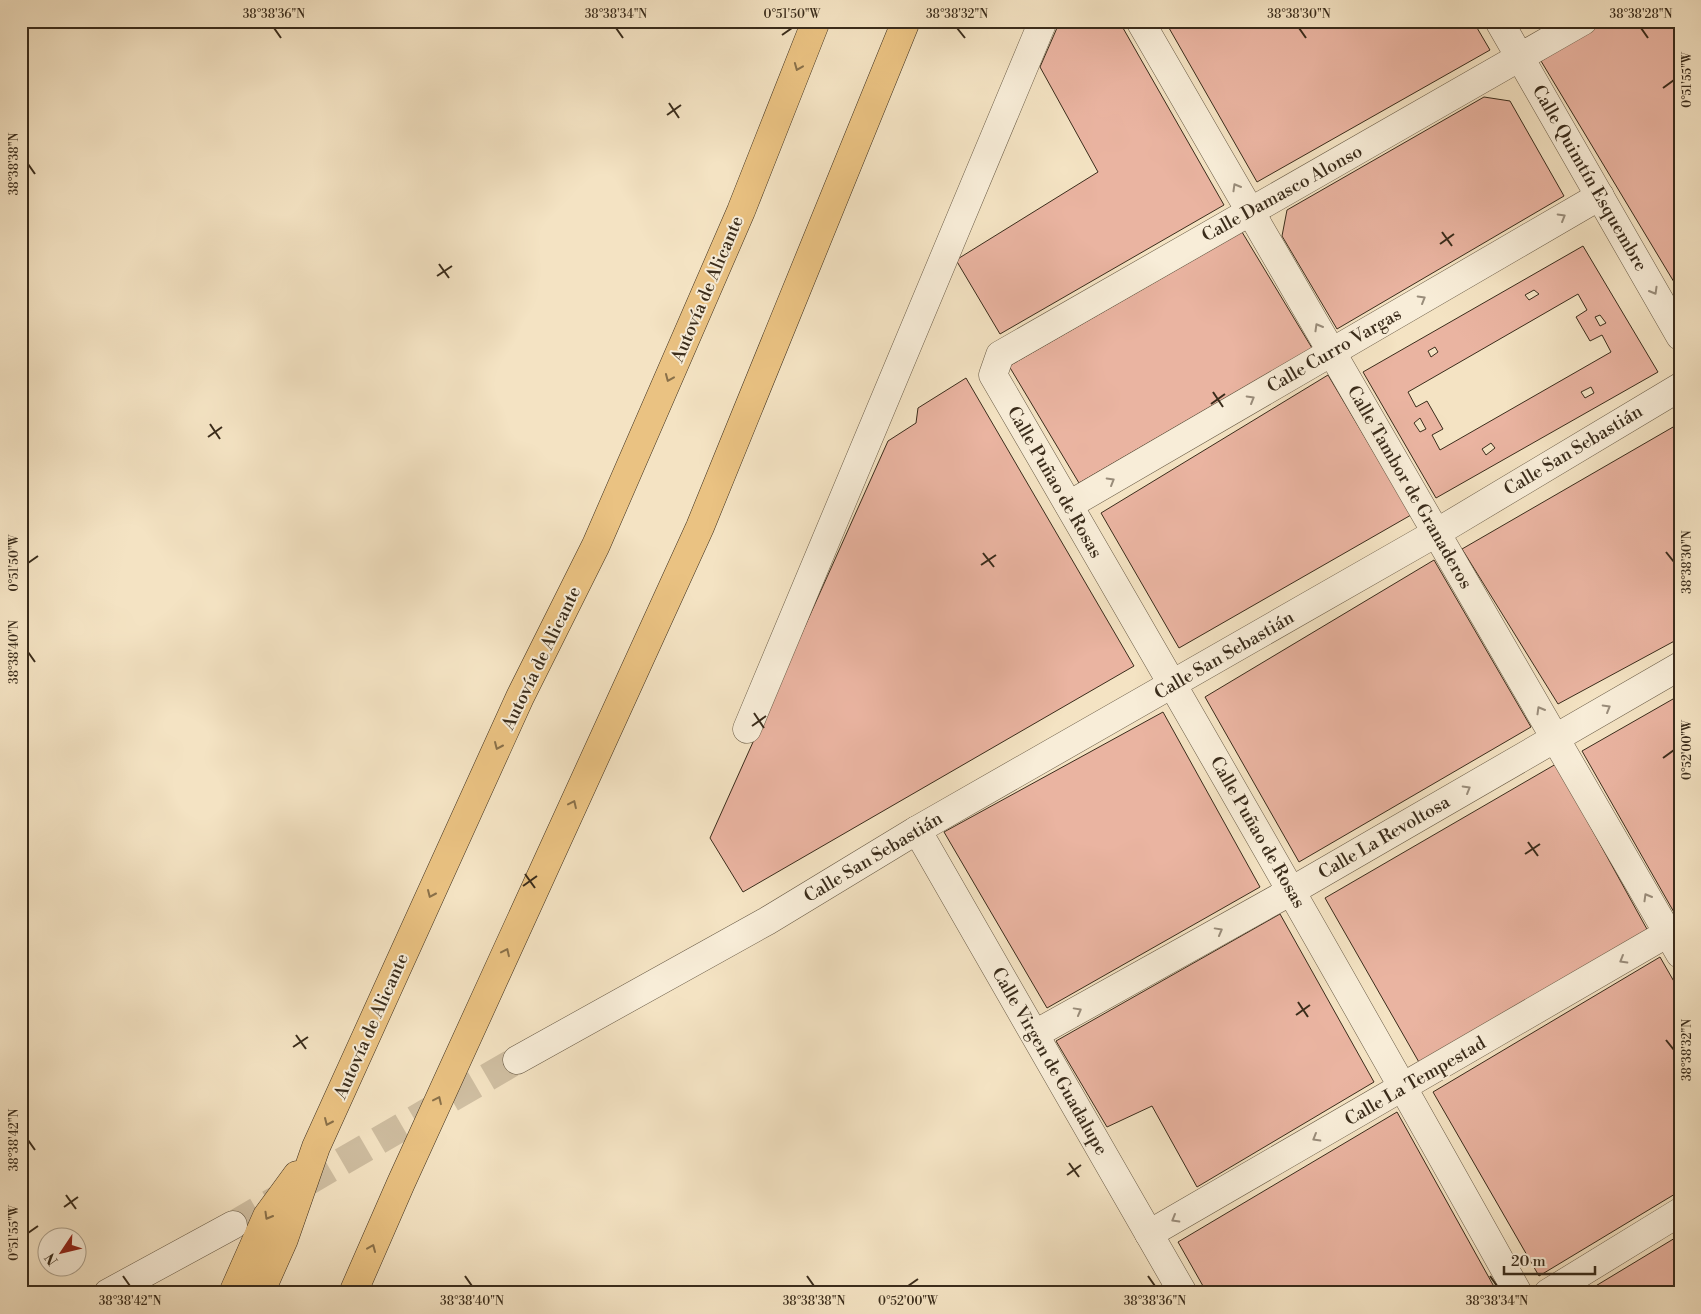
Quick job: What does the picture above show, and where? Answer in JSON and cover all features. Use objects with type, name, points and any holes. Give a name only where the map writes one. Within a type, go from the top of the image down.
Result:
[{"type":"highway","name":"Autovía de Alicante","points":[[260,1293],[284,1239],[316,1147],[520,697],[596,545],[741,211],[816,21]]},
{"type":"highway","points":[[353,1293],[401,1182],[700,527],[906,21]]},
{"type":"highway","points":[[233,1293],[267,1216],[316,1147]]},
{"type":"street","points":[[747,729],[1043,21]]},
{"type":"street","name":"Calle Tambor de Granaderos","points":[[1140,21],[1436,533],[1676,938]]},
{"type":"street","name":"Calle Quimtín Esquembre","points":[[1499,21],[1680,336]]},
{"type":"street","name":"Calle Damasco Alonso","points":[[993,375],[1000,355],[1583,21]]},
{"type":"street","name":"Calle Curro Vargas","points":[[1069,505],[1600,196]]},
{"type":"street","name":"Calle Puñao de Rosas","points":[[993,375],[1171,685],[1293,890],[1518,1293]]},
{"type":"street","name":"Calle San Sebastián","points":[[517,1060],[767,921],[918,830],[1436,533],[1680,387]]},
{"type":"street","name":"Calle La Revoltosa","points":[[1035,1034],[1293,890],[1680,666]]},
{"type":"street","name":"Calle Virgen de Guadalupe","points":[[918,830],[1182,1293]]},
{"type":"street","name":"Calle La Tempestad","points":[[1149,1234],[1404,1088],[1676,938]]},
{"type":"street","points":[[1548,1293],[1680,1212]]},
{"type":"street","points":[[108,1293],[233,1225]]},
{"type":"building","points":[[1060,21],[1119,21],[1224,205],[1000,334],[956,260],[1098,172],[1040,67]]},
{"type":"building","points":[[1165,21],[1473,21],[1490,50],[1257,182]]},
{"type":"building","points":[[1606,21],[1680,21],[1680,292],[1541,61]]},
{"type":"building","points":[[1484,97],[1510,101],[1564,196],[1337,329],[1282,236],[1287,210]]},
{"type":"building","points":[[1242,232],[1312,348],[1079,483],[1009,366]]},
{"type":"building","points":[[1583,246],[1658,372],[1436,498],[1363,372]],"holes":[[[1534,290],[1539,294],[1529,300],[1525,295]],[[1578,294],[1587,310],[1576,317],[1590,341],[1602,335],[1611,352],[1440,450],[1432,435],[1443,429],[1427,401],[1416,407],[1408,392]],[[1600,315],[1606,323],[1600,326],[1595,317]],[[1435,347],[1438,352],[1431,357],[1428,351]],[[1591,387],[1594,393],[1585,398],[1581,392]],[[1420,418],[1426,429],[1420,432],[1414,423]],[[1491,443],[1495,448],[1486,455],[1482,449]]]},
{"type":"building","points":[[1328,375],[1411,515],[1179,648],[1101,513]]},
{"type":"building","points":[[966,378],[1134,666],[743,892],[710,838],[888,441],[916,423],[918,408]]},
{"type":"building","points":[[1680,423],[1680,638],[1558,704],[1462,549]]},
{"type":"building","points":[[1434,560],[1531,727],[1299,862],[1205,697]]},
{"type":"building","points":[[1680,695],[1680,911],[1675,914],[1582,751]]},
{"type":"building","points":[[1163,712],[1260,887],[1047,1008],[944,832]]},
{"type":"building","points":[[1556,764],[1648,931],[1420,1064],[1325,898]]},
{"type":"building","points":[[1280,914],[1374,1082],[1197,1187],[1152,1106],[1107,1127],[1056,1041]]},
{"type":"building","points":[[1660,957],[1680,992],[1680,1191],[1539,1276],[1433,1092]]},
{"type":"building","points":[[1397,1112],[1497,1292],[1207,1293],[1178,1242]]},
{"type":"building","points":[[1680,1235],[1680,1293],[1584,1293]]},
{"type":"tunnel","points":[[233,1225],[517,1060]]}]
